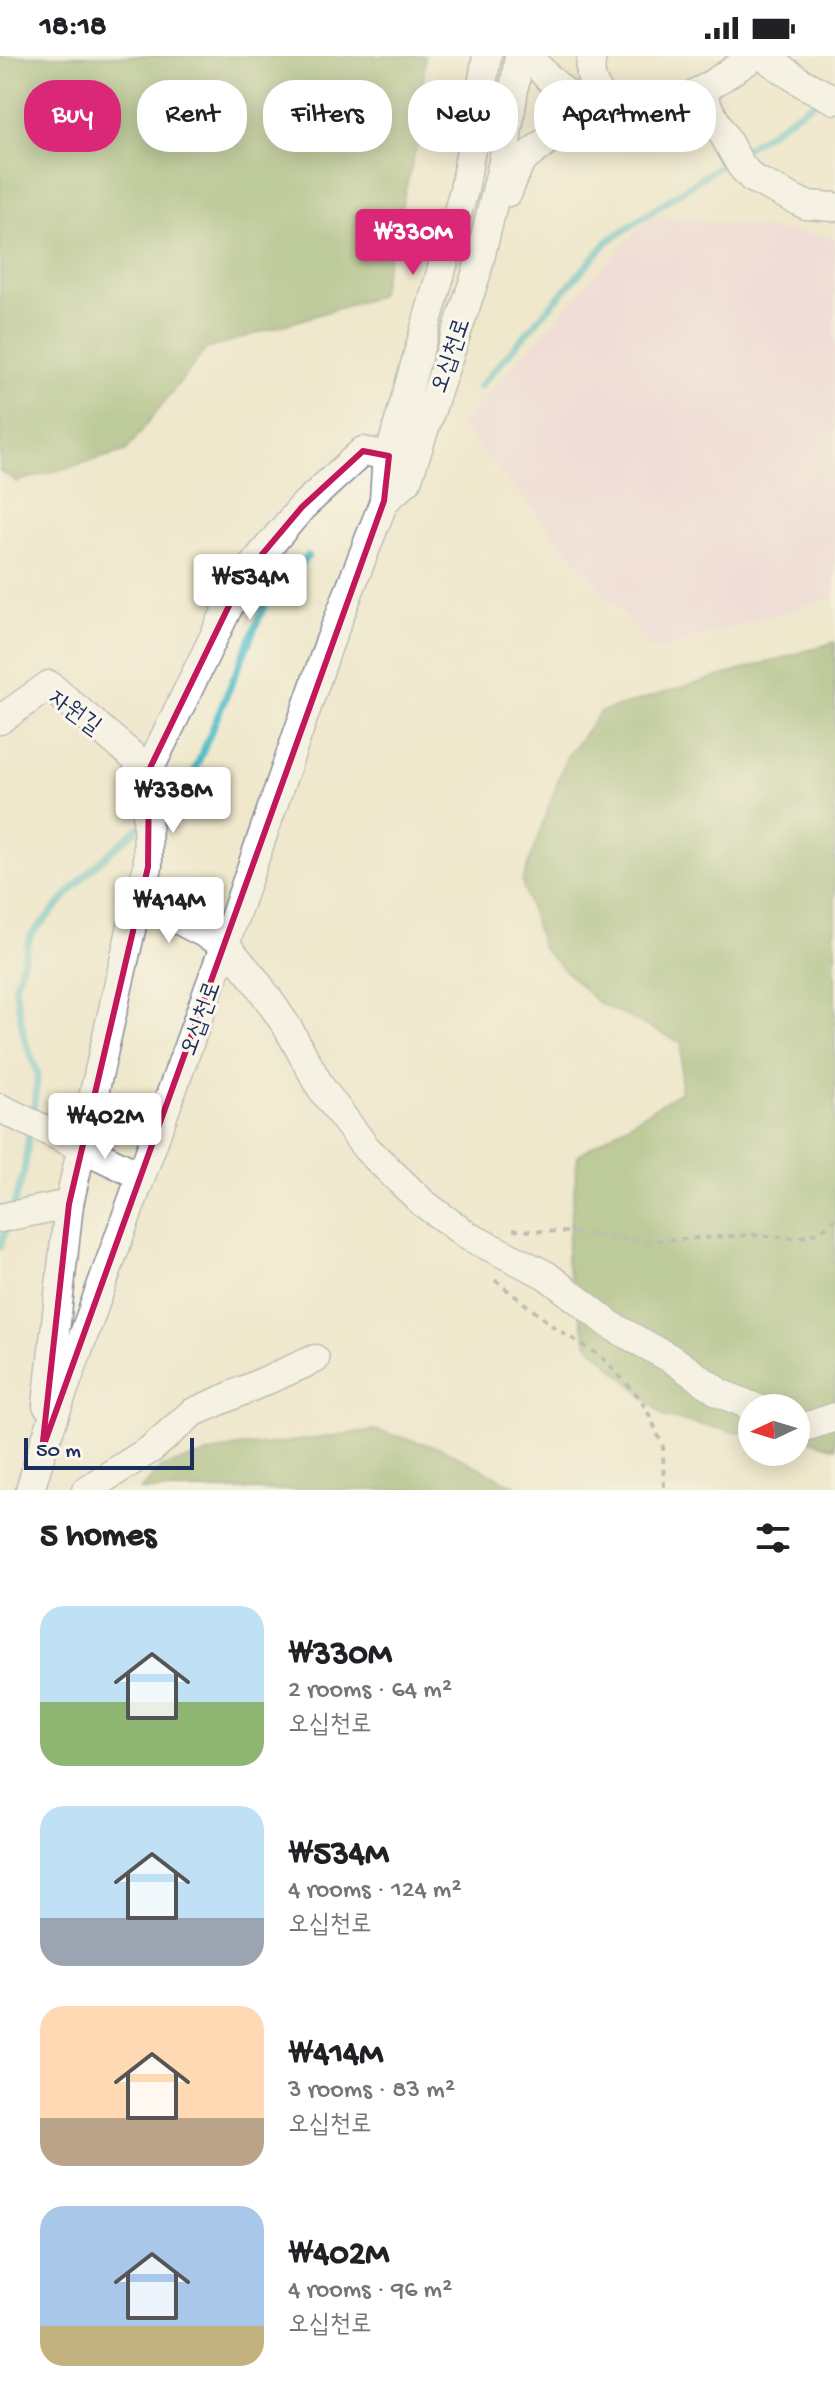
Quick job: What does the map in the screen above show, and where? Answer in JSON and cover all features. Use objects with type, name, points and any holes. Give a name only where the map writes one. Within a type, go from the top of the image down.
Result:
[{"type":"street","name":"오십천로","points":[[30,1490],[328,646],[384,501],[389,456],[464,190],[487,56]]},
{"type":"street","name":"오십천로","points":[[384,501],[407,481],[476,275],[503,162],[519,56]]},
{"type":"street","points":[[530,56],[552,80]]},
{"type":"street","points":[[592,56],[592,80]]},
{"type":"street","points":[[716,80],[755,56]]},
{"type":"street","points":[[763,56],[822,94]]},
{"type":"street","points":[[716,122],[752,178],[806,205],[835,207]]},
{"type":"street","points":[[476,275],[520,162],[534,151]]},
{"type":"street","points":[[42,1450],[69,1204],[138,899],[148,867],[149,770],[243,577],[302,507],[363,451],[389,456]]},
{"type":"street","name":"자원길","points":[[0,720],[49,685],[149,770]]},
{"type":"street","points":[[138,899],[225,944],[256,981],[288,1028],[321,1088],[366,1148],[423,1203],[468,1236],[546,1275],[612,1326],[675,1361],[720,1393],[738,1400]]},
{"type":"street","points":[[9,1112],[141,1176]]},
{"type":"street","points":[[13,1216],[69,1204]]},
{"type":"street","points":[[86,1490],[151,1449],[192,1413],[315,1359]]},
{"type":"street","points":[[810,1425],[835,1417]]},
{"type":"path","points":[[513,1230],[649,1241],[751,1235],[794,1238],[809,1236],[835,1219]]},
{"type":"path","points":[[486,1271],[542,1318],[602,1357],[623,1378],[645,1406],[659,1433],[665,1463],[664,1490]]},
{"type":"highlighted area","points":[[363,451],[389,456],[384,501],[42,1450],[69,1204],[148,867],[149,770],[243,577],[302,507]]},
{"type":"shaded area","points":[[651,215],[835,237],[835,597],[654,651],[459,425]]},
{"type":"green space","points":[[0,56],[425,56],[423,80],[408,80],[408,152],[415,152],[379,296],[206,349],[126,451],[17,482],[0,471]]},
{"type":"green space","points":[[835,642],[835,1448],[810,1440],[810,1394],[738,1394],[738,1433],[665,1417],[587,1343],[566,1261],[578,1155],[680,1092],[682,1043],[597,1002],[542,948],[522,882],[566,758],[600,712]]},
{"type":"green space","points":[[374,1430],[441,1448],[523,1490],[140,1490],[161,1467],[233,1447]]},
{"type":"waterway","points":[[740,152],[819,99]]},
{"type":"waterway","points":[[479,387],[608,241],[729,159]]},
{"type":"waterway","points":[[154,815],[188,786],[268,597],[308,556]]},
{"type":"waterway","points":[[32,1117],[38,1074],[24,1037],[15,987],[31,935],[93,867],[138,828]]},
{"type":"waterway","points":[[13,1207],[24,1172],[30,1129]]},
{"type":"waterway","points":[[0,1247],[8,1222]]}]
